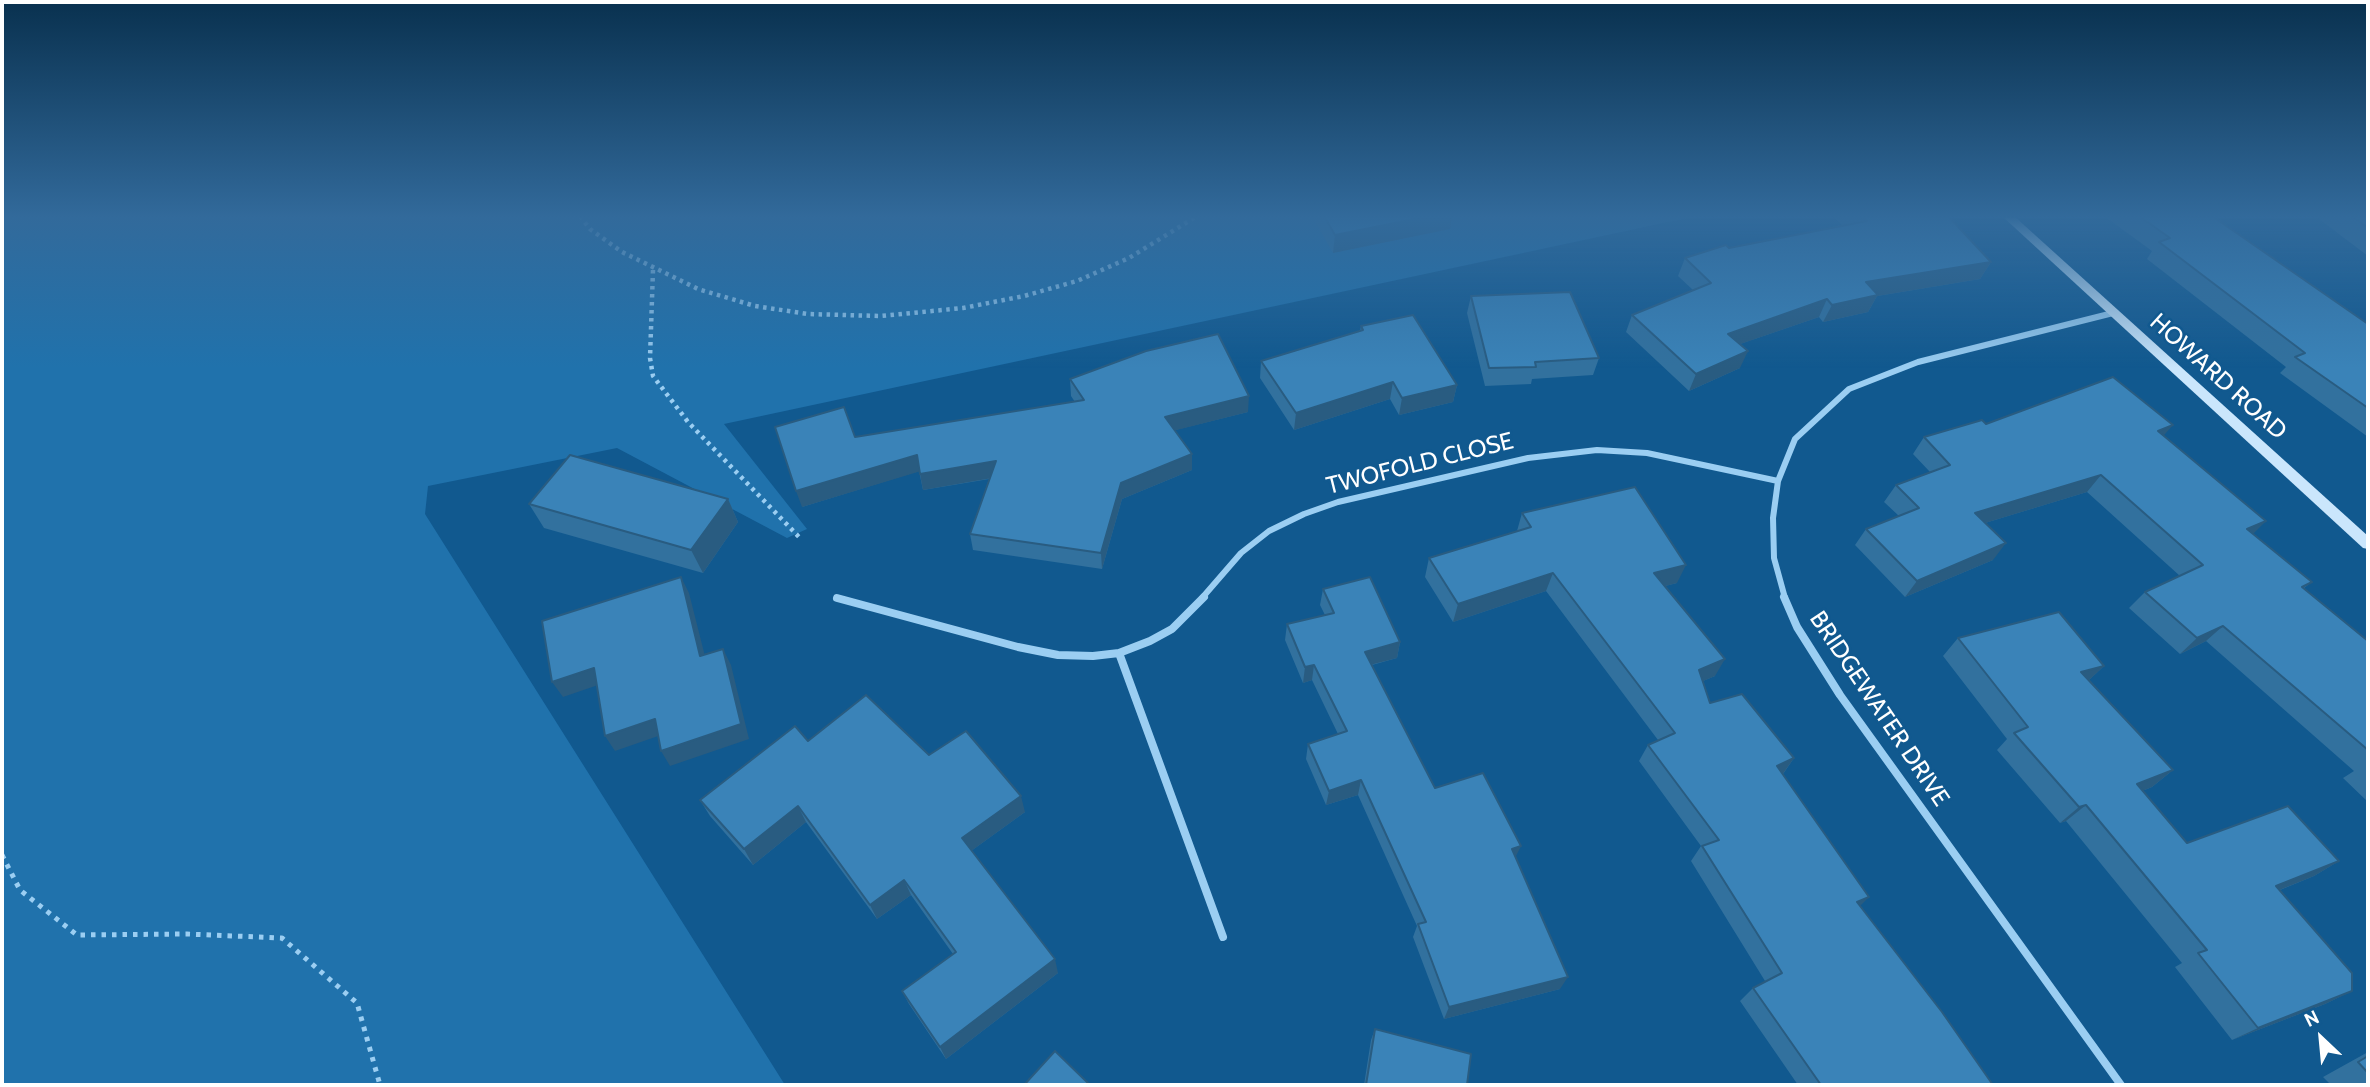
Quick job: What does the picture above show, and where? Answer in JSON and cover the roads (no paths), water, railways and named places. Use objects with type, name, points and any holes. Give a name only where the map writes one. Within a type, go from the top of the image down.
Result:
[{"type":"main road","name":"HOWARD ROAD","points":[[2062,267],[2368,544]]},
{"type":"street","name":"BRIDGEWATER DRIVE","points":[[2113,313],[1918,362],[1849,389],[1795,439],[1778,481],[1773,517],[1774,558],[1781,589],[1797,627],[1840,695],[2121,1085]]},
{"type":"street","name":"TWOFOLD CLOSE","points":[[837,598],[1058,655],[1093,656],[1119,653],[1150,642],[1172,629],[1189,614],[1241,553],[1269,531],[1304,514],[1338,502],[1528,458],[1597,450],[1647,453],[1778,481]]},
{"type":"street","points":[[1119,653],[1223,937]]}]
